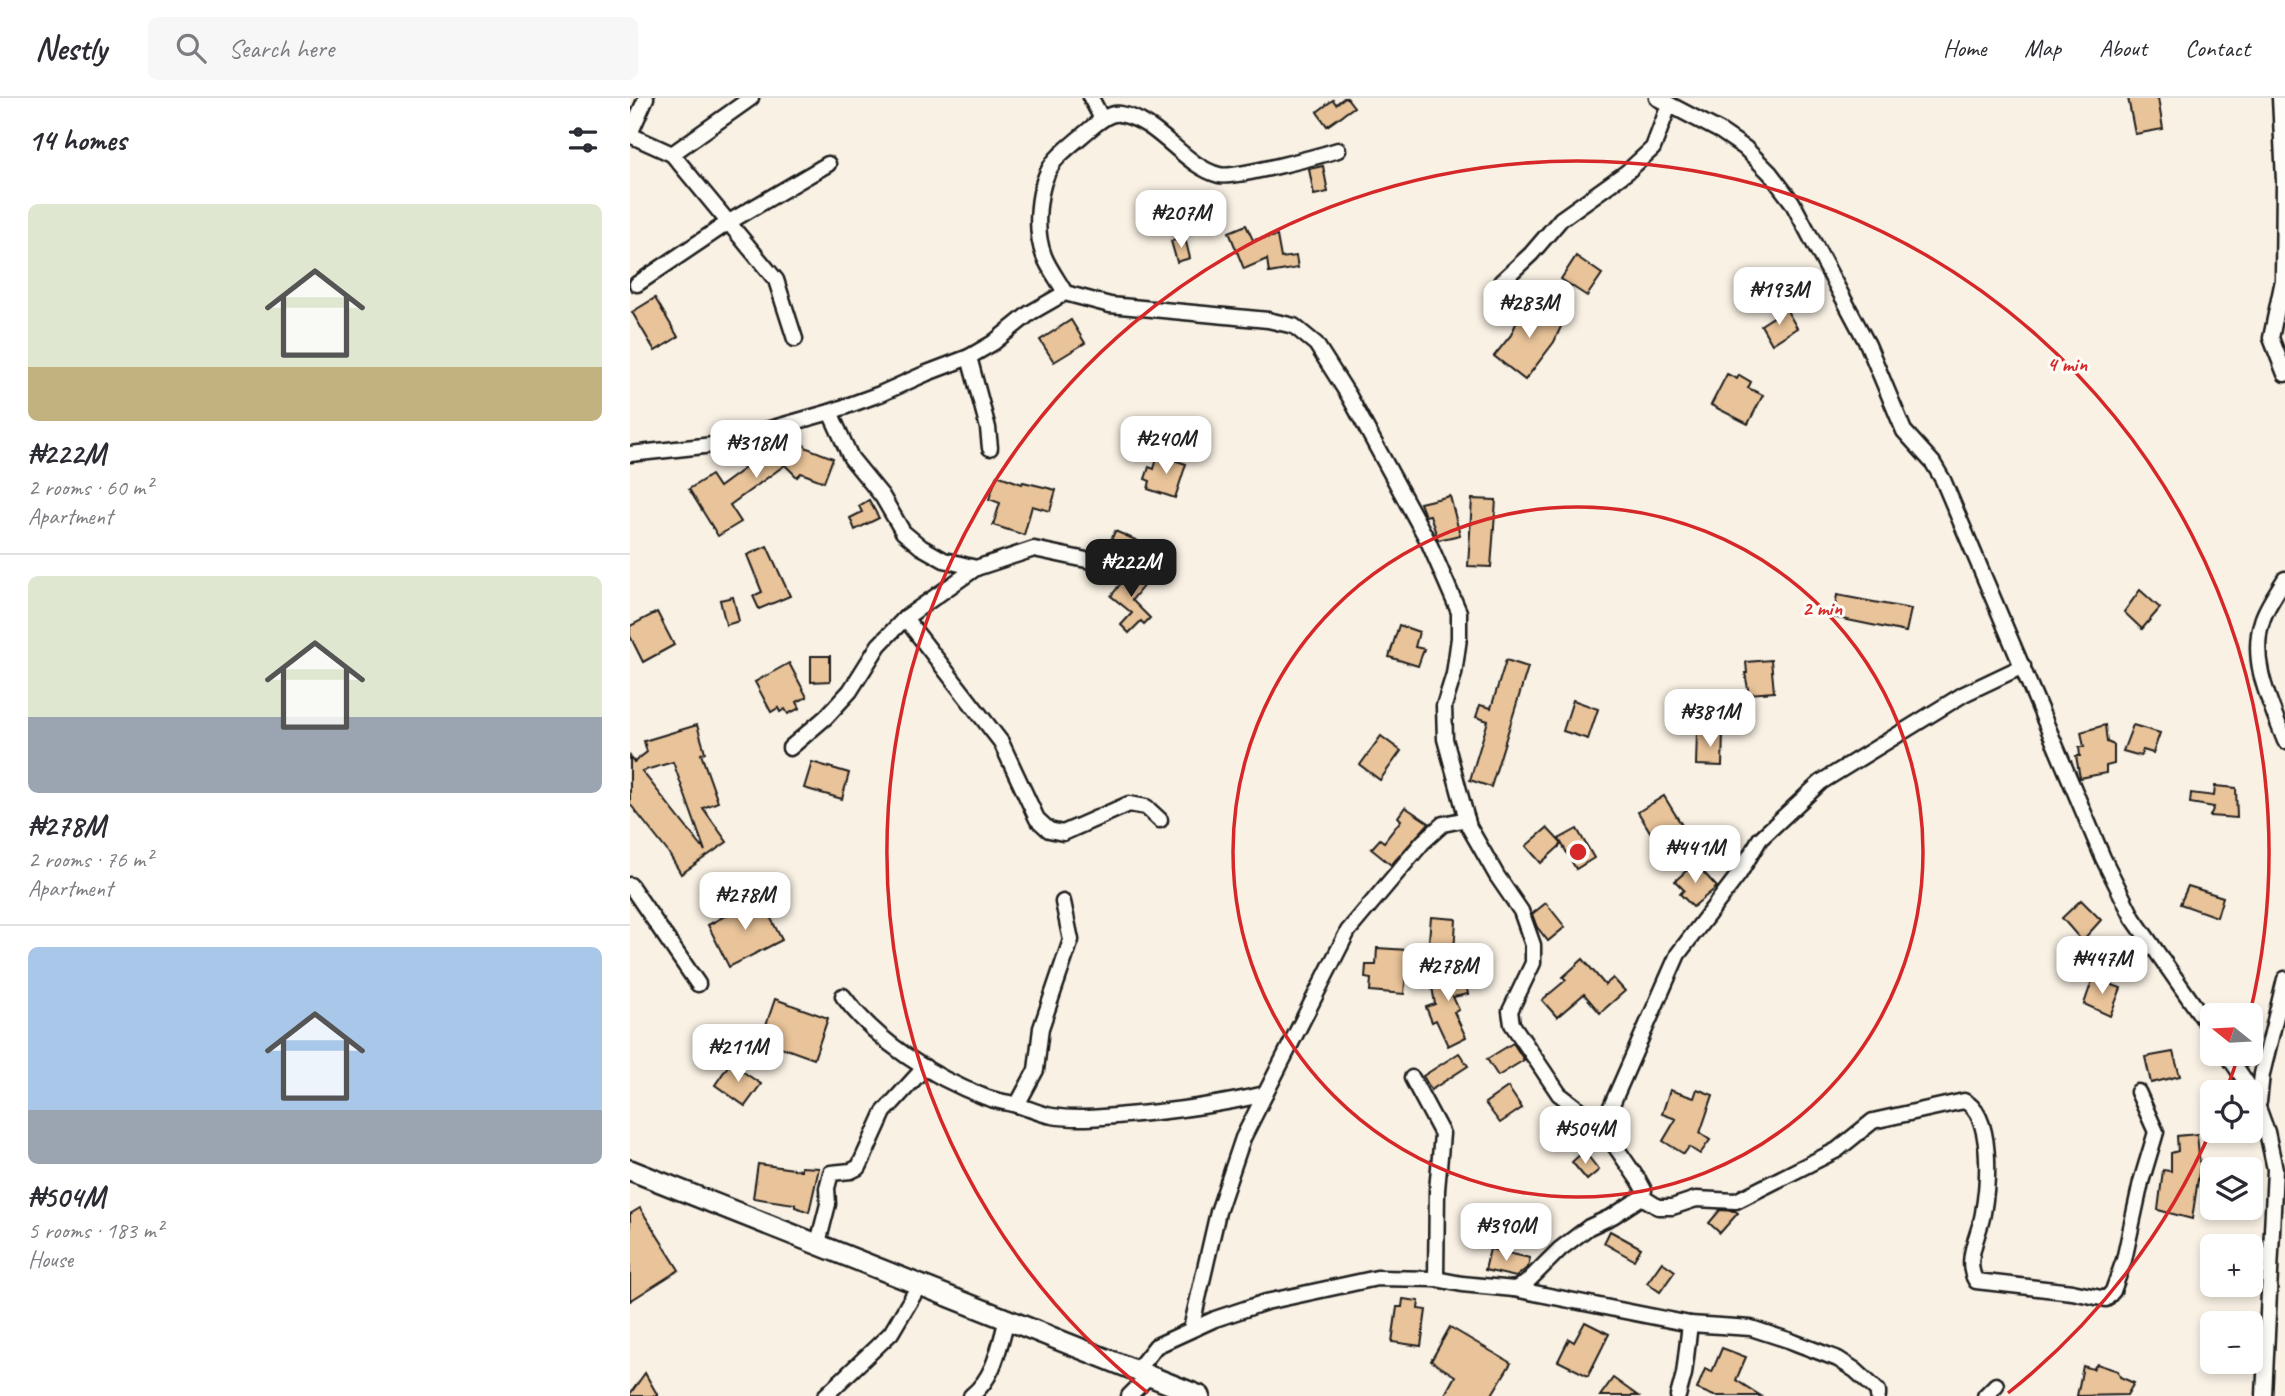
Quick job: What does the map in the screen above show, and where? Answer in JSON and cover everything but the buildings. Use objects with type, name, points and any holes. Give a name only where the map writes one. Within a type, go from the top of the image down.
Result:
[{"type":"main road","points":[[630,1170],[1200,1396]]},
{"type":"street","points":[[646,98],[630,134],[671,154],[776,280],[795,339]]},
{"type":"street","points":[[671,154],[751,98]]},
{"type":"street","points":[[1091,98],[1102,119]]},
{"type":"street","points":[[2280,98],[2284,181],[2283,280],[2271,338],[2285,374]]},
{"type":"street","points":[[1501,282],[1531,254],[1561,219],[1628,172],[1653,148],[1663,102],[1720,131],[1745,148],[1770,173],[1792,202],[1868,345],[1904,431],[1933,463],[1943,481],[2103,858],[2133,918],[2200,1014]]},
{"type":"street","points":[[1065,293],[1044,255],[1039,224],[1040,190],[1053,163],[1102,119],[1116,113],[1134,118],[1199,166],[1220,176],[1338,150]]},
{"type":"street","points":[[637,284],[729,222],[828,164]]},
{"type":"street","points":[[630,454],[713,445],[830,412],[969,357],[993,343],[1030,313],[1065,293],[1110,305],[1268,320],[1294,326],[1316,344],[1387,463],[1429,542],[1459,612],[1454,674],[1444,706],[1445,739],[1469,827],[1521,911],[1533,945],[1534,963],[1510,1012],[1512,1024],[1559,1094],[1602,1127],[1644,1190],[1642,1197],[1613,1216],[1589,1227],[1560,1249],[1525,1284],[1514,1289]]},
{"type":"street","points":[[969,357],[988,428],[990,448]]},
{"type":"street","points":[[830,412],[852,458],[882,496],[903,533],[944,560],[976,568]]},
{"type":"street","points":[[790,748],[826,717],[850,691],[879,645],[905,618],[976,568],[1034,549],[1107,567]]},
{"type":"street","points":[[2285,579],[2261,622],[2258,653],[2262,679],[2285,741]]},
{"type":"street","points":[[905,618],[1001,743],[1037,819],[1049,830],[1063,833],[1129,804],[1146,807],[1160,820]]},
{"type":"street","points":[[1602,1127],[1678,954],[1738,874],[1760,839],[1822,782],[1964,694],[2022,666]]},
{"type":"street","points":[[1191,1329],[1218,1212],[1243,1138],[1348,931],[1423,842],[1443,824],[1467,819]]},
{"type":"street","points":[[630,885],[698,984]]},
{"type":"street","points":[[1017,1105],[1036,1070],[1041,1028],[1070,940],[1063,902]]},
{"type":"street","points":[[2261,1080],[2285,979]]},
{"type":"street","points":[[843,996],[878,1033],[925,1068],[988,1098],[1051,1116],[1079,1118],[1177,1111],[1265,1094]]},
{"type":"street","points":[[818,1243],[828,1204],[827,1188],[831,1173],[851,1171],[859,1167],[884,1112],[925,1068]]},
{"type":"street","points":[[1412,1077],[1442,1135],[1437,1190],[1436,1279]]},
{"type":"street","points":[[1642,1197],[1658,1207],[1696,1199],[1736,1202],[1837,1150],[1873,1121],[1964,1101],[1979,1114],[1987,1166],[1983,1215],[1971,1257],[1972,1274],[1976,1281],[2072,1292],[2106,1299],[2113,1291],[2124,1260],[2141,1182],[2156,1132],[2138,1092]]},
{"type":"street","points":[[2263,1121],[2275,1169],[2264,1396]]},
{"type":"street","points":[[1129,1396],[1156,1346],[1191,1329],[1266,1302],[1377,1278],[1436,1279],[1514,1289],[1690,1324],[1751,1328],[1838,1359],[1856,1370],[1878,1391],[1878,1396]]},
{"type":"street","points":[[825,1396],[891,1333],[920,1284]]},
{"type":"street","points":[[971,1396],[979,1390],[995,1366],[1007,1319]]},
{"type":"street","points":[[1678,1396],[1684,1374],[1690,1324]]},
{"type":"street","points":[[1985,1396],[1996,1385]]}]
